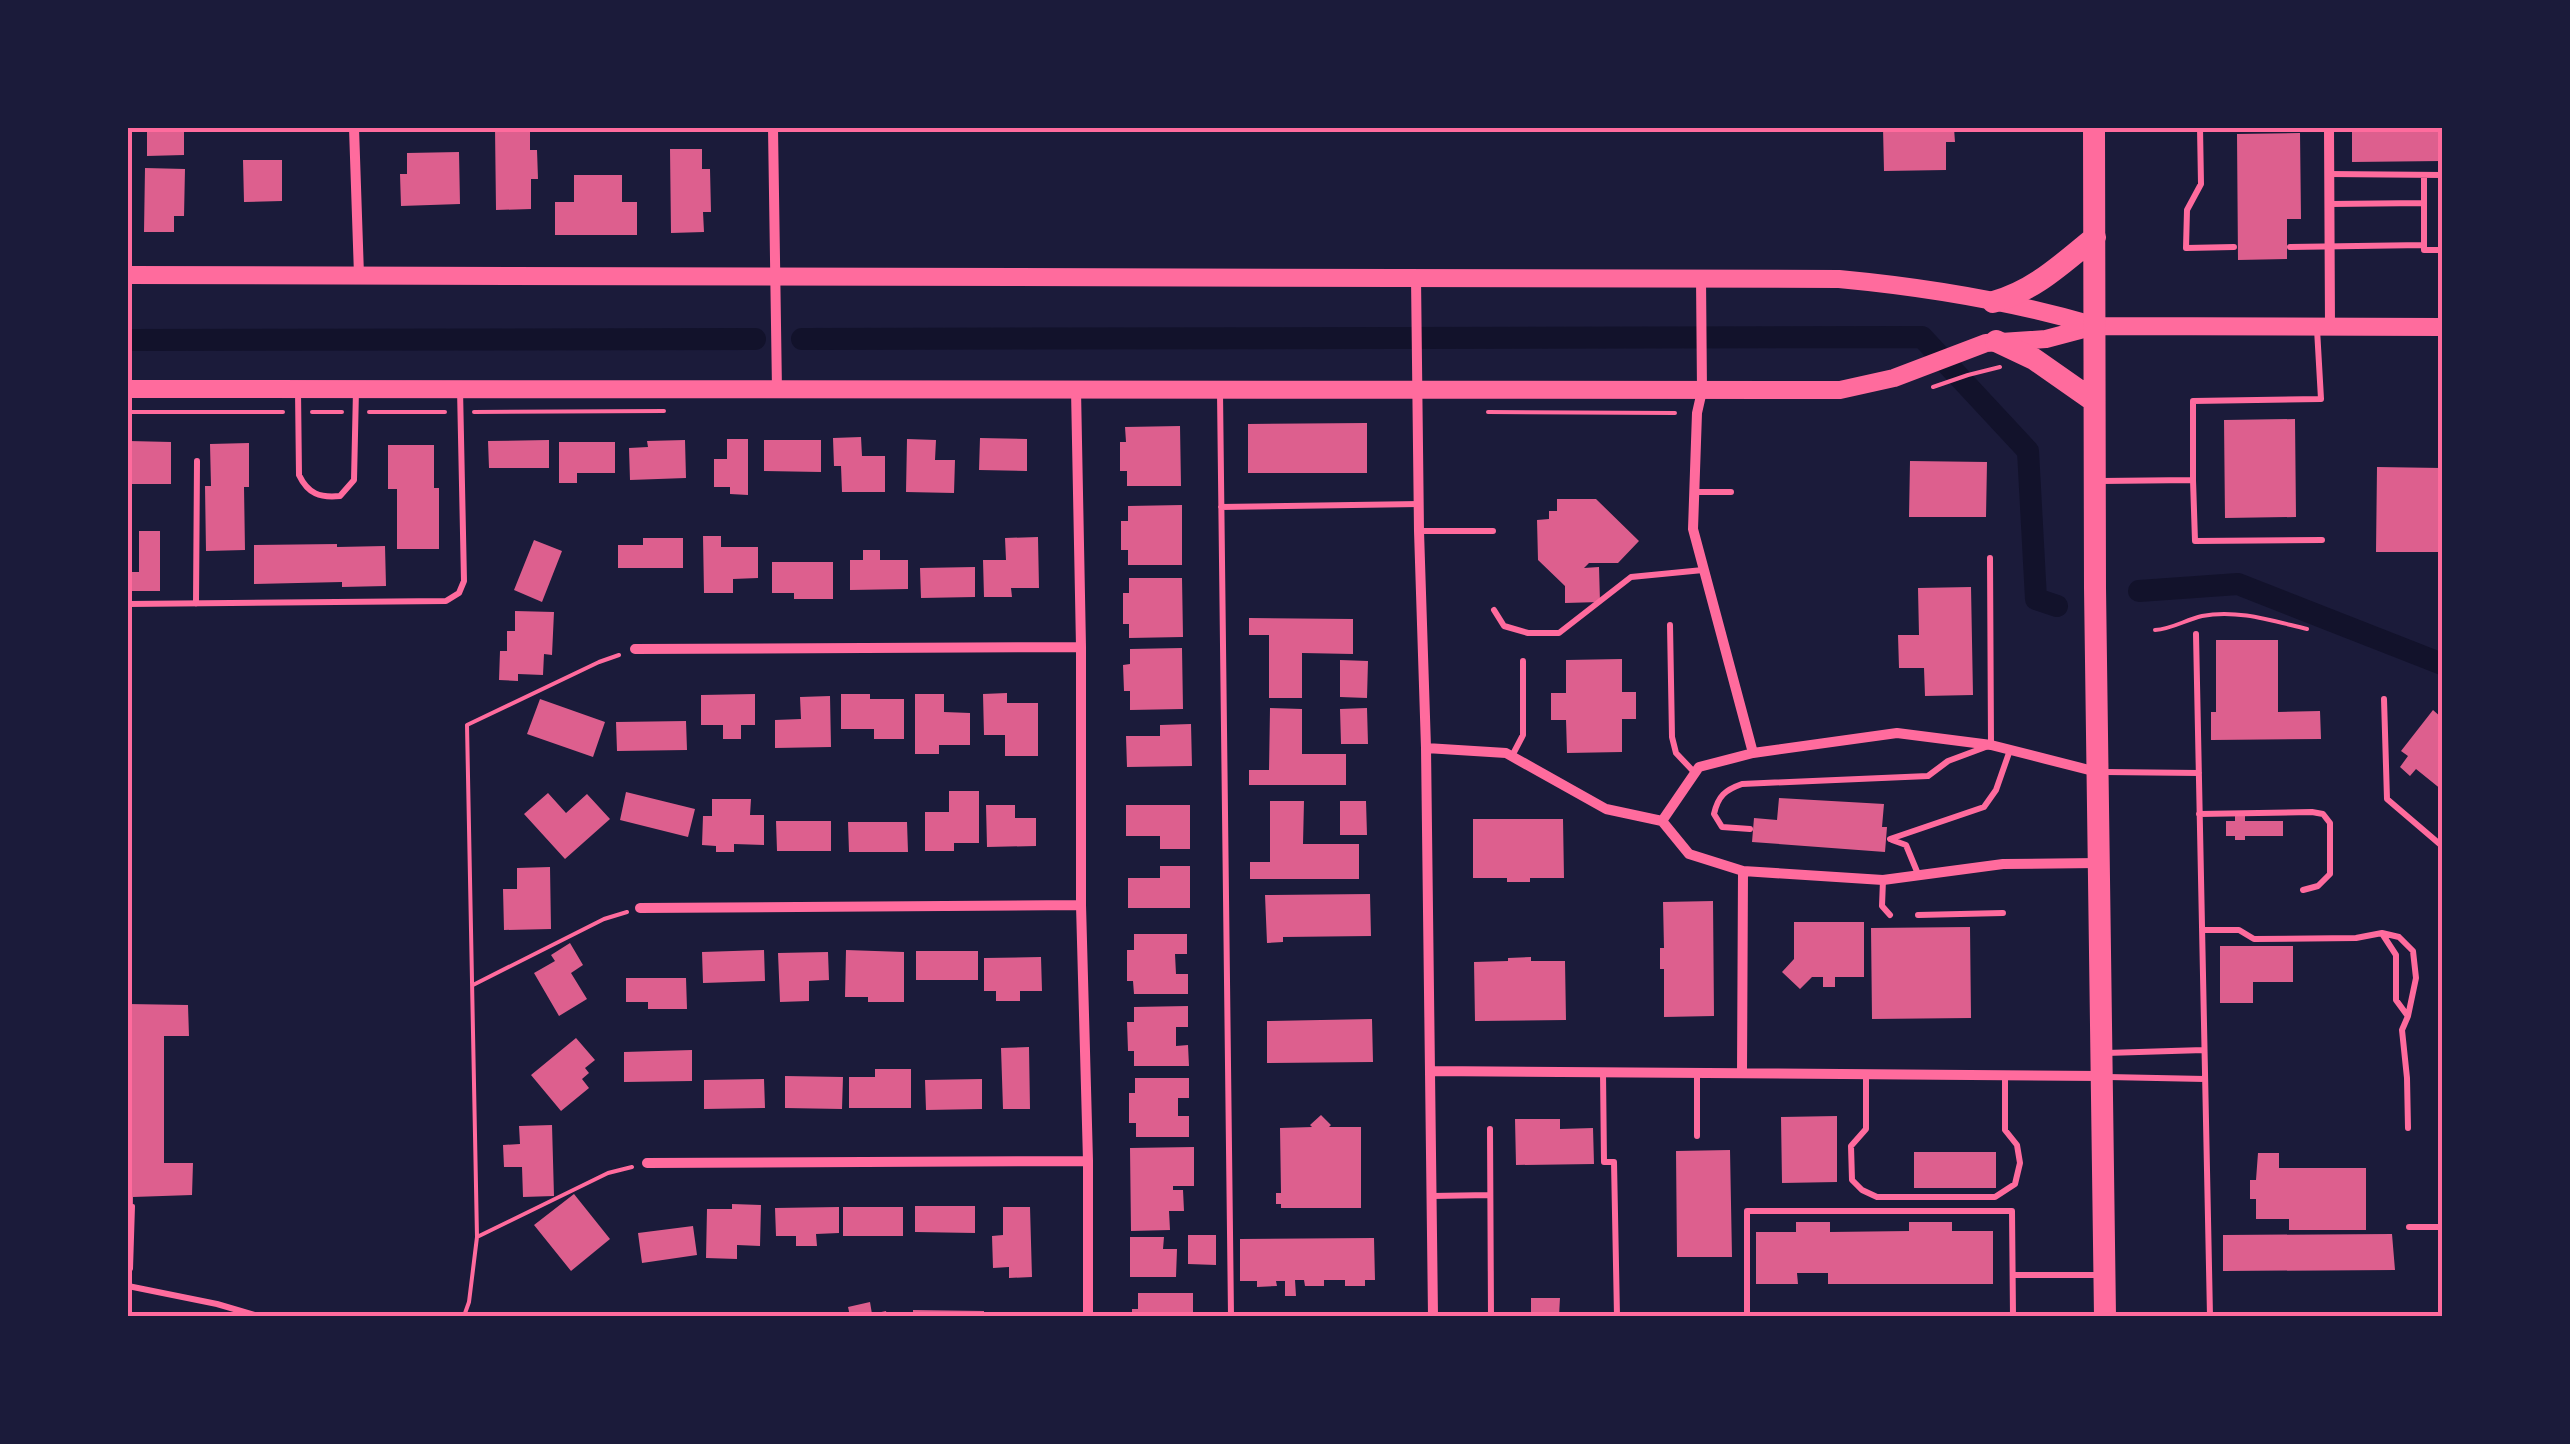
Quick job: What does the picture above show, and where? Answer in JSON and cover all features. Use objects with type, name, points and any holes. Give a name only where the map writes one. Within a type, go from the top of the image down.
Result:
[{"type":"highway","points":[[2094,128],[2105,1316]]},
{"type":"highway","points":[[1993,302],[2016,296],[2040,281],[2094,236]]},
{"type":"highway","points":[[1996,341],[2034,359],[2094,401]]},
{"type":"street","points":[[354,128],[359,275]]},
{"type":"street","points":[[773,128],[777,390]]},
{"type":"street","points":[[2324,327],[2330,246],[2329,128]]},
{"type":"street","points":[[128,274],[1839,279],[1900,284],[2041,310],[2096,326]]},
{"type":"street","points":[[1416,278],[1433,1316]]},
{"type":"street","points":[[1701,278],[1702,391],[1697,413],[1694,529],[1752,753]]},
{"type":"street","points":[[128,389],[1840,390],[1894,378],[1996,341],[2046,339],[2096,326],[2442,328]]},
{"type":"street","points":[[1076,390],[1088,1316]]},
{"type":"street","points":[[635,649],[1081,647]]},
{"type":"street","points":[[1662,822],[1700,767],[1752,753],[1897,734],[1991,745],[2098,772]]},
{"type":"street","points":[[1426,748],[1506,753],[1606,809],[1662,822],[1689,854],[1744,872],[1883,880],[2003,864],[2099,863]]},
{"type":"street","points":[[1742,1073],[1744,872]]},
{"type":"street","points":[[640,908],[1081,905]]},
{"type":"street","points":[[1430,1071],[2005,1074],[2102,1065]]},
{"type":"street","points":[[647,1163],[1088,1161]]},
{"type":"lane","points":[[2200,128],[2200,184],[2187,210],[2186,248],[2234,247]]},
{"type":"lane","points":[[2329,174],[2442,175]]},
{"type":"lane","points":[[2424,175],[2424,250],[2442,250]]},
{"type":"lane","points":[[2330,204],[2424,202]]},
{"type":"lane","points":[[2290,247],[2424,246]]},
{"type":"lane","points":[[2322,540],[2195,542],[2193,401],[2321,400],[2324,327]]},
{"type":"lane","points":[[298,389],[299,475],[305,487],[327,498],[340,496],[354,480],[356,389]]},
{"type":"lane","points":[[128,604],[446,601],[460,593],[464,581],[460,389]]},
{"type":"lane","points":[[1220,390],[1232,1316]]},
{"type":"lane","points":[[196,604],[197,460]]},
{"type":"lane","points":[[2095,481],[2194,480]]},
{"type":"lane","points":[[1694,492],[1730,492]]},
{"type":"lane","points":[[1221,507],[1419,504]]},
{"type":"lane","points":[[1420,532],[1493,532]]},
{"type":"lane","points":[[1750,828],[1722,827],[1714,814],[1717,800],[1727,789],[1742,784],[1928,776],[1948,762],[1991,745],[1990,558]]},
{"type":"lane","points":[[1494,610],[1504,626],[1528,633],[1559,633],[1631,576],[1704,570]]},
{"type":"lane","points":[[1670,625],[1672,737],[1676,753],[1695,774]]},
{"type":"lane","points":[[2196,634],[2210,1316]]},
{"type":"lane","points":[[1512,756],[1523,735],[1523,661]]},
{"type":"lane","points":[[2384,699],[2387,799],[2442,846]]},
{"type":"lane","points":[[1918,876],[1906,845],[1890,840],[1984,806],[1996,790],[2010,750]]},
{"type":"lane","points":[[2098,772],[2198,774]]},
{"type":"lane","points":[[2200,814],[2323,814],[2330,822],[2330,874],[2318,886],[2303,890]]},
{"type":"lane","points":[[1883,880],[1882,906],[1890,915]]},
{"type":"lane","points":[[1918,915],[2003,913]]},
{"type":"lane","points":[[2202,930],[2239,930],[2254,938],[2356,938],[2382,933],[2399,937],[2413,951],[2416,978],[2402,1030],[2408,1128]]},
{"type":"lane","points":[[2382,933],[2396,955],[2396,1000],[2408,1016]]},
{"type":"lane","points":[[2102,1065],[2204,1050]]},
{"type":"lane","points":[[2102,1065],[2205,1079]]},
{"type":"lane","points":[[1603,1073],[1604,1162],[1614,1162],[1618,1316]]},
{"type":"lane","points":[[1697,1073],[1697,1136]]},
{"type":"lane","points":[[1866,1074],[1866,1129],[1851,1146],[1852,1180],[1862,1190],[1877,1196],[1916,1197],[1995,1197],[2015,1184],[2020,1163],[2017,1146],[2005,1130],[2005,1074]]},
{"type":"lane","points":[[1490,1129],[1491,1316]]},
{"type":"lane","points":[[1431,1196],[1490,1196]]},
{"type":"lane","points":[[1748,1316],[1747,1212],[2012,1211],[2013,1316]]},
{"type":"lane","points":[[2409,1228],[2442,1227]]},
{"type":"lane","points":[[2013,1275],[2104,1275]]},
{"type":"lane","points":[[128,1286],[258,1316]]},
{"type":"path","points":[[1942,384],[1968,375]]},
{"type":"path","points":[[128,412],[286,412]]},
{"type":"path","points":[[312,412],[342,412]]},
{"type":"path","points":[[369,412],[449,412]]},
{"type":"path","points":[[1482,412],[1676,413]]},
{"type":"path","points":[[2155,630],[2168,630],[2205,615],[2226,614],[2307,629]]},
{"type":"path","points":[[464,1316],[476,1237],[468,725],[599,662],[635,649]]},
{"type":"path","points":[[473,985],[604,919],[640,908]]},
{"type":"path","points":[[476,1237],[608,1174],[647,1163]]},
{"type":"path","points":[[128,1206],[132,1206],[132,1268]]},
{"type":"building","points":[[147,128],[184,128],[184,155],[147,156]]},
{"type":"building","points":[[495,128],[530,128],[530,150],[537,150],[538,179],[531,179],[531,209],[496,210]]},
{"type":"building","points":[[1883,128],[1954,128],[1955,142],[1946,142],[1946,170],[1884,171]]},
{"type":"building","points":[[2352,128],[2442,128],[2442,161],[2352,162]]},
{"type":"building","points":[[2300,133],[2301,219],[2287,219],[2287,259],[2238,260],[2237,134]]},
{"type":"building","points":[[670,149],[702,149],[702,169],[710,169],[711,212],[703,212],[704,232],[671,233]]},
{"type":"building","points":[[459,152],[460,204],[401,206],[400,174],[407,174],[407,153]]},
{"type":"building","points":[[243,160],[282,160],[282,201],[244,202]]},
{"type":"building","points":[[145,168],[185,169],[184,216],[174,216],[174,232],[144,232]]},
{"type":"building","points":[[574,175],[622,175],[622,202],[637,202],[637,235],[555,235],[555,202],[574,202]]},
{"type":"building","points":[[2295,419],[2296,517],[2225,518],[2224,420]]},
{"type":"building","points":[[1367,423],[1367,473],[1248,473],[1248,424]]},
{"type":"building","points":[[1180,426],[1181,486],[1127,486],[1127,471],[1120,471],[1120,442],[1126,442],[1125,427]]},
{"type":"building","points":[[861,437],[862,456],[885,456],[885,492],[842,492],[841,466],[834,466],[833,438]]},
{"type":"building","points":[[980,438],[1027,439],[1027,471],[979,470]]},
{"type":"building","points":[[727,439],[748,439],[748,495],[730,494],[730,487],[714,487],[714,459],[727,459]]},
{"type":"building","points":[[907,439],[936,440],[935,460],[955,460],[954,493],[906,492]]},
{"type":"building","points":[[549,440],[549,468],[489,468],[488,441]]},
{"type":"building","points":[[685,440],[686,478],[630,480],[629,448],[648,447],[647,441]]},
{"type":"building","points":[[764,440],[821,440],[821,472],[764,471]]},
{"type":"building","points":[[129,441],[171,442],[171,484],[132,484],[132,496],[128,496]]},
{"type":"building","points":[[559,442],[615,442],[615,473],[577,473],[577,483],[559,483]]},
{"type":"building","points":[[249,443],[249,487],[244,487],[245,550],[206,551],[205,486],[211,486],[210,444]]},
{"type":"building","points":[[388,445],[434,445],[439,549],[397,549],[397,489],[388,489]]},
{"type":"building","points":[[1910,461],[1987,462],[1986,517],[1909,517]]},
{"type":"building","points":[[2377,467],[2442,468],[2442,552],[2376,552]]},
{"type":"building","points":[[1557,499],[1596,499],[1639,541],[1618,563],[1589,563],[1584,568],[1599,567],[1600,602],[1565,603],[1565,586],[1538,560],[1537,520],[1549,519],[1549,511],[1557,511]]},
{"type":"building","points":[[1182,505],[1182,565],[1128,565],[1128,550],[1121,550],[1121,521],[1128,521],[1128,506]]},
{"type":"building","points":[[139,531],[160,531],[160,591],[128,591],[128,572],[139,572]]},
{"type":"building","points":[[703,536],[721,536],[721,547],[758,547],[758,578],[733,579],[733,593],[704,593]]},
{"type":"building","points":[[1038,537],[1039,588],[1011,588],[1012,597],[984,597],[983,560],[1006,560],[1005,538]]},
{"type":"building","points":[[643,538],[683,538],[683,568],[618,568],[618,545],[643,545]]},
{"type":"building","points":[[534,540],[562,551],[542,602],[514,590]]},
{"type":"building","points":[[254,545],[385,546],[386,586],[342,587],[342,582],[254,584]]},
{"type":"building","points":[[863,550],[880,550],[880,560],[908,560],[908,589],[850,590],[850,560],[863,560]]},
{"type":"building","points":[[772,562],[833,562],[833,599],[794,599],[794,593],[772,593]]},
{"type":"building","points":[[975,567],[975,597],[921,598],[920,568]]},
{"type":"building","points":[[1129,578],[1182,578],[1183,637],[1129,638],[1129,624],[1123,624],[1123,593],[1129,593]]},
{"type":"building","points":[[1971,587],[1973,695],[1925,696],[1924,668],[1899,668],[1898,635],[1919,635],[1918,588]]},
{"type":"building","points":[[515,611],[554,612],[552,655],[544,654],[543,675],[518,674],[518,681],[499,680],[500,651],[507,651],[507,631],[515,631]]},
{"type":"building","points":[[1249,618],[1353,619],[1353,654],[1302,653],[1302,698],[1269,698],[1269,635],[1249,635]]},
{"type":"building","points":[[2216,640],[2278,640],[2278,712],[2320,711],[2321,739],[2211,740],[2211,712],[2216,712]]},
{"type":"building","points":[[1182,648],[1183,709],[1130,710],[1130,691],[1124,691],[1123,665],[1130,664],[1130,649]]},
{"type":"building","points":[[1622,659],[1622,692],[1636,692],[1636,719],[1622,719],[1622,752],[1567,753],[1566,720],[1551,720],[1551,693],[1566,693],[1566,660]]},
{"type":"building","points":[[1340,660],[1368,661],[1367,698],[1340,697]]},
{"type":"building","points":[[1007,693],[1007,703],[1038,703],[1038,756],[1005,756],[1005,735],[984,735],[983,694]]},
{"type":"building","points":[[755,694],[755,725],[741,725],[741,739],[723,739],[723,725],[701,725],[701,695]]},
{"type":"building","points":[[841,694],[904,699],[904,739],[874,739],[874,729],[841,729]]},
{"type":"building","points":[[915,694],[944,694],[944,712],[970,713],[970,745],[939,745],[939,754],[915,754]]},
{"type":"building","points":[[830,696],[831,747],[775,748],[775,720],[801,719],[800,697]]},
{"type":"building","points":[[540,699],[605,722],[593,757],[527,734]]},
{"type":"building","points":[[1270,708],[1302,709],[1302,754],[1346,754],[1346,785],[1249,785],[1249,770],[1269,770]]},
{"type":"building","points":[[1367,708],[1368,744],[1341,744],[1340,709]]},
{"type":"building","points":[[2433,710],[2442,718],[2442,790],[2416,769],[2410,776],[2400,767],[2408,756],[2401,751]]},
{"type":"building","points":[[686,721],[687,750],[617,751],[616,722]]},
{"type":"building","points":[[1191,724],[1192,766],[1127,767],[1126,736],[1160,736],[1160,725]]},
{"type":"building","points":[[949,791],[979,791],[979,843],[954,843],[954,851],[925,851],[925,812],[949,812]]},
{"type":"building","points":[[626,792],[695,809],[688,837],[620,820]]},
{"type":"building","points":[[548,793],[566,813],[587,794],[610,819],[565,859],[524,814]]},
{"type":"building","points":[[1779,798],[1884,804],[1885,852],[1752,842],[1754,818],[1777,820]]},
{"type":"building","points":[[712,799],[751,799],[750,815],[764,815],[764,845],[734,844],[734,852],[716,852],[716,846],[702,845],[703,816],[712,816]]},
{"type":"building","points":[[1270,801],[1304,801],[1303,844],[1359,844],[1359,879],[1250,879],[1250,862],[1270,862]]},
{"type":"building","points":[[1340,801],[1366,801],[1367,835],[1340,835]]},
{"type":"building","points":[[986,805],[1015,805],[1015,818],[1036,818],[1036,846],[987,847]]},
{"type":"building","points":[[1126,805],[1190,805],[1190,849],[1160,849],[1160,836],[1126,836]]},
{"type":"building","points":[[2235,816],[2245,816],[2245,821],[2283,821],[2283,836],[2245,836],[2245,840],[2235,840],[2235,836],[2226,836],[2226,821],[2235,821]]},
{"type":"building","points":[[1473,819],[1563,819],[1564,878],[1507,882],[1507,878],[1473,878]]},
{"type":"building","points":[[776,821],[831,821],[831,851],[777,851]]},
{"type":"building","points":[[848,822],[907,822],[908,852],[849,852]]},
{"type":"building","points":[[1160,866],[1190,866],[1190,908],[1128,908],[1128,878],[1160,878]]},
{"type":"building","points":[[550,867],[551,929],[504,930],[503,889],[517,889],[517,868]]},
{"type":"building","points":[[1370,894],[1371,936],[1283,937],[1283,942],[1267,943],[1265,895]]},
{"type":"building","points":[[1713,901],[1714,1016],[1664,1017],[1664,969],[1660,969],[1660,948],[1664,948],[1663,902]]},
{"type":"building","points":[[1794,922],[1864,922],[1864,977],[1835,977],[1835,987],[1823,987],[1823,977],[1812,977],[1800,989],[1782,972],[1794,959]]},
{"type":"building","points":[[1970,927],[1971,1018],[1872,1019],[1871,928]]},
{"type":"building","points":[[1134,934],[1187,934],[1187,954],[1175,954],[1176,974],[1188,974],[1188,994],[1134,994],[1133,981],[1127,981],[1127,950],[1134,950]]},
{"type":"building","points":[[570,943],[583,965],[571,973],[587,999],[559,1016],[534,973],[555,961],[551,955]]},
{"type":"building","points":[[2220,946],[2293,946],[2293,982],[2253,982],[2253,1003],[2220,1003]]},
{"type":"building","points":[[764,950],[765,981],[703,983],[702,952]]},
{"type":"building","points":[[846,950],[904,952],[904,1002],[868,1002],[868,997],[845,997]]},
{"type":"building","points":[[916,951],[978,951],[978,980],[916,980]]},
{"type":"building","points":[[828,952],[829,980],[809,981],[809,1001],[780,1002],[778,953]]},
{"type":"building","points":[[1041,957],[1042,991],[1020,991],[1020,1001],[996,1001],[996,991],[984,991],[984,958]]},
{"type":"building","points":[[1531,957],[1531,961],[1565,961],[1566,1020],[1475,1021],[1474,962]]},
{"type":"building","points":[[626,978],[686,978],[687,1009],[648,1009],[648,1002],[626,1002]]},
{"type":"building","points":[[128,1004],[188,1005],[189,1036],[164,1036],[164,1163],[193,1163],[192,1195],[133,1197],[133,1204],[128,1204]]},
{"type":"building","points":[[1188,1006],[1188,1027],[1176,1027],[1176,1046],[1188,1045],[1189,1066],[1134,1066],[1134,1051],[1128,1051],[1127,1022],[1134,1022],[1134,1007]]},
{"type":"building","points":[[1372,1019],[1373,1062],[1267,1063],[1267,1021]]},
{"type":"building","points":[[576,1038],[595,1060],[585,1068],[589,1073],[582,1079],[589,1088],[561,1111],[531,1075]]},
{"type":"building","points":[[1029,1047],[1030,1109],[1003,1109],[1001,1048]]},
{"type":"building","points":[[692,1050],[692,1081],[624,1082],[624,1052]]},
{"type":"building","points":[[875,1069],[911,1069],[911,1108],[849,1108],[849,1077],[875,1077]]},
{"type":"building","points":[[785,1076],[843,1077],[842,1109],[785,1108]]},
{"type":"building","points":[[1135,1078],[1189,1078],[1189,1098],[1178,1098],[1178,1116],[1189,1116],[1189,1137],[1136,1137],[1136,1123],[1129,1123],[1129,1093],[1135,1093]]},
{"type":"building","points":[[764,1079],[765,1108],[704,1109],[704,1080]]},
{"type":"building","points":[[982,1079],[982,1109],[926,1110],[925,1080]]},
{"type":"building","points":[[1321,1115],[1329,1127],[1361,1127],[1361,1208],[1281,1208],[1281,1204],[1276,1204],[1276,1193],[1281,1193],[1280,1128],[1312,1127]]},
{"type":"building","points":[[1837,1116],[1837,1182],[1782,1183],[1781,1117]]},
{"type":"building","points":[[1515,1119],[1560,1119],[1560,1129],[1593,1128],[1594,1164],[1516,1165]]},
{"type":"building","points":[[552,1125],[554,1196],[523,1197],[522,1167],[504,1167],[503,1145],[520,1144],[519,1126]]},
{"type":"building","points":[[1194,1147],[1194,1186],[1173,1186],[1173,1190],[1183,1190],[1184,1211],[1169,1211],[1170,1230],[1131,1231],[1130,1148]]},
{"type":"building","points":[[1730,1150],[1732,1257],[1677,1257],[1676,1151]]},
{"type":"building","points":[[1914,1152],[1996,1152],[1996,1188],[1914,1188]]},
{"type":"building","points":[[2258,1153],[2279,1153],[2279,1168],[2366,1168],[2366,1230],[2289,1230],[2289,1219],[2256,1219],[2256,1199],[2250,1199],[2250,1180],[2256,1180]]},
{"type":"building","points":[[574,1194],[610,1239],[571,1271],[534,1225]]},
{"type":"building","points":[[732,1204],[761,1205],[760,1246],[737,1245],[737,1259],[706,1258],[707,1209],[732,1209]]},
{"type":"building","points":[[915,1206],[975,1206],[975,1233],[915,1232]]},
{"type":"building","points":[[839,1207],[839,1233],[816,1234],[817,1246],[796,1246],[796,1236],[776,1236],[775,1208]]},
{"type":"building","points":[[843,1207],[903,1207],[903,1236],[843,1236]]},
{"type":"building","points":[[1003,1207],[1030,1207],[1032,1277],[1009,1278],[1009,1267],[993,1268],[992,1236],[1003,1235]]},
{"type":"building","points":[[1796,1222],[1830,1222],[1830,1232],[1909,1231],[1909,1222],[1952,1222],[1952,1231],[1993,1231],[1993,1284],[1828,1284],[1828,1273],[1797,1273],[1798,1284],[1756,1284],[1756,1232],[1796,1232]]},
{"type":"building","points":[[693,1226],[697,1255],[642,1263],[638,1233]]},
{"type":"building","points":[[2392,1234],[2395,1270],[2223,1271],[2223,1235]]},
{"type":"building","points":[[1188,1235],[1216,1235],[1216,1265],[1188,1264]]},
{"type":"building","points":[[1130,1237],[1164,1237],[1163,1249],[1177,1249],[1176,1277],[1130,1277]]},
{"type":"building","points":[[1374,1238],[1375,1280],[1365,1280],[1365,1286],[1345,1286],[1345,1280],[1324,1280],[1324,1286],[1305,1286],[1304,1280],[1295,1280],[1296,1296],[1285,1296],[1285,1281],[1276,1281],[1277,1286],[1257,1287],[1257,1281],[1240,1281],[1240,1239]]},
{"type":"building","points":[[1138,1293],[1193,1293],[1193,1316],[1132,1316],[1132,1309],[1138,1309]]},
{"type":"building","points":[[1531,1298],[1560,1298],[1559,1316],[1531,1316]]},
{"type":"building","points":[[870,1302],[872,1314],[886,1311],[887,1316],[850,1316],[848,1307]]},
{"type":"building","points":[[913,1310],[984,1311],[984,1316],[913,1316]]},
{"type":"waterway","points":[[802,339],[1922,337],[2028,451],[2036,599],[2057,606]]},
{"type":"waterway","points":[[128,340],[755,339]]},
{"type":"waterway","points":[[2139,591],[2238,584],[2442,664]]}]
